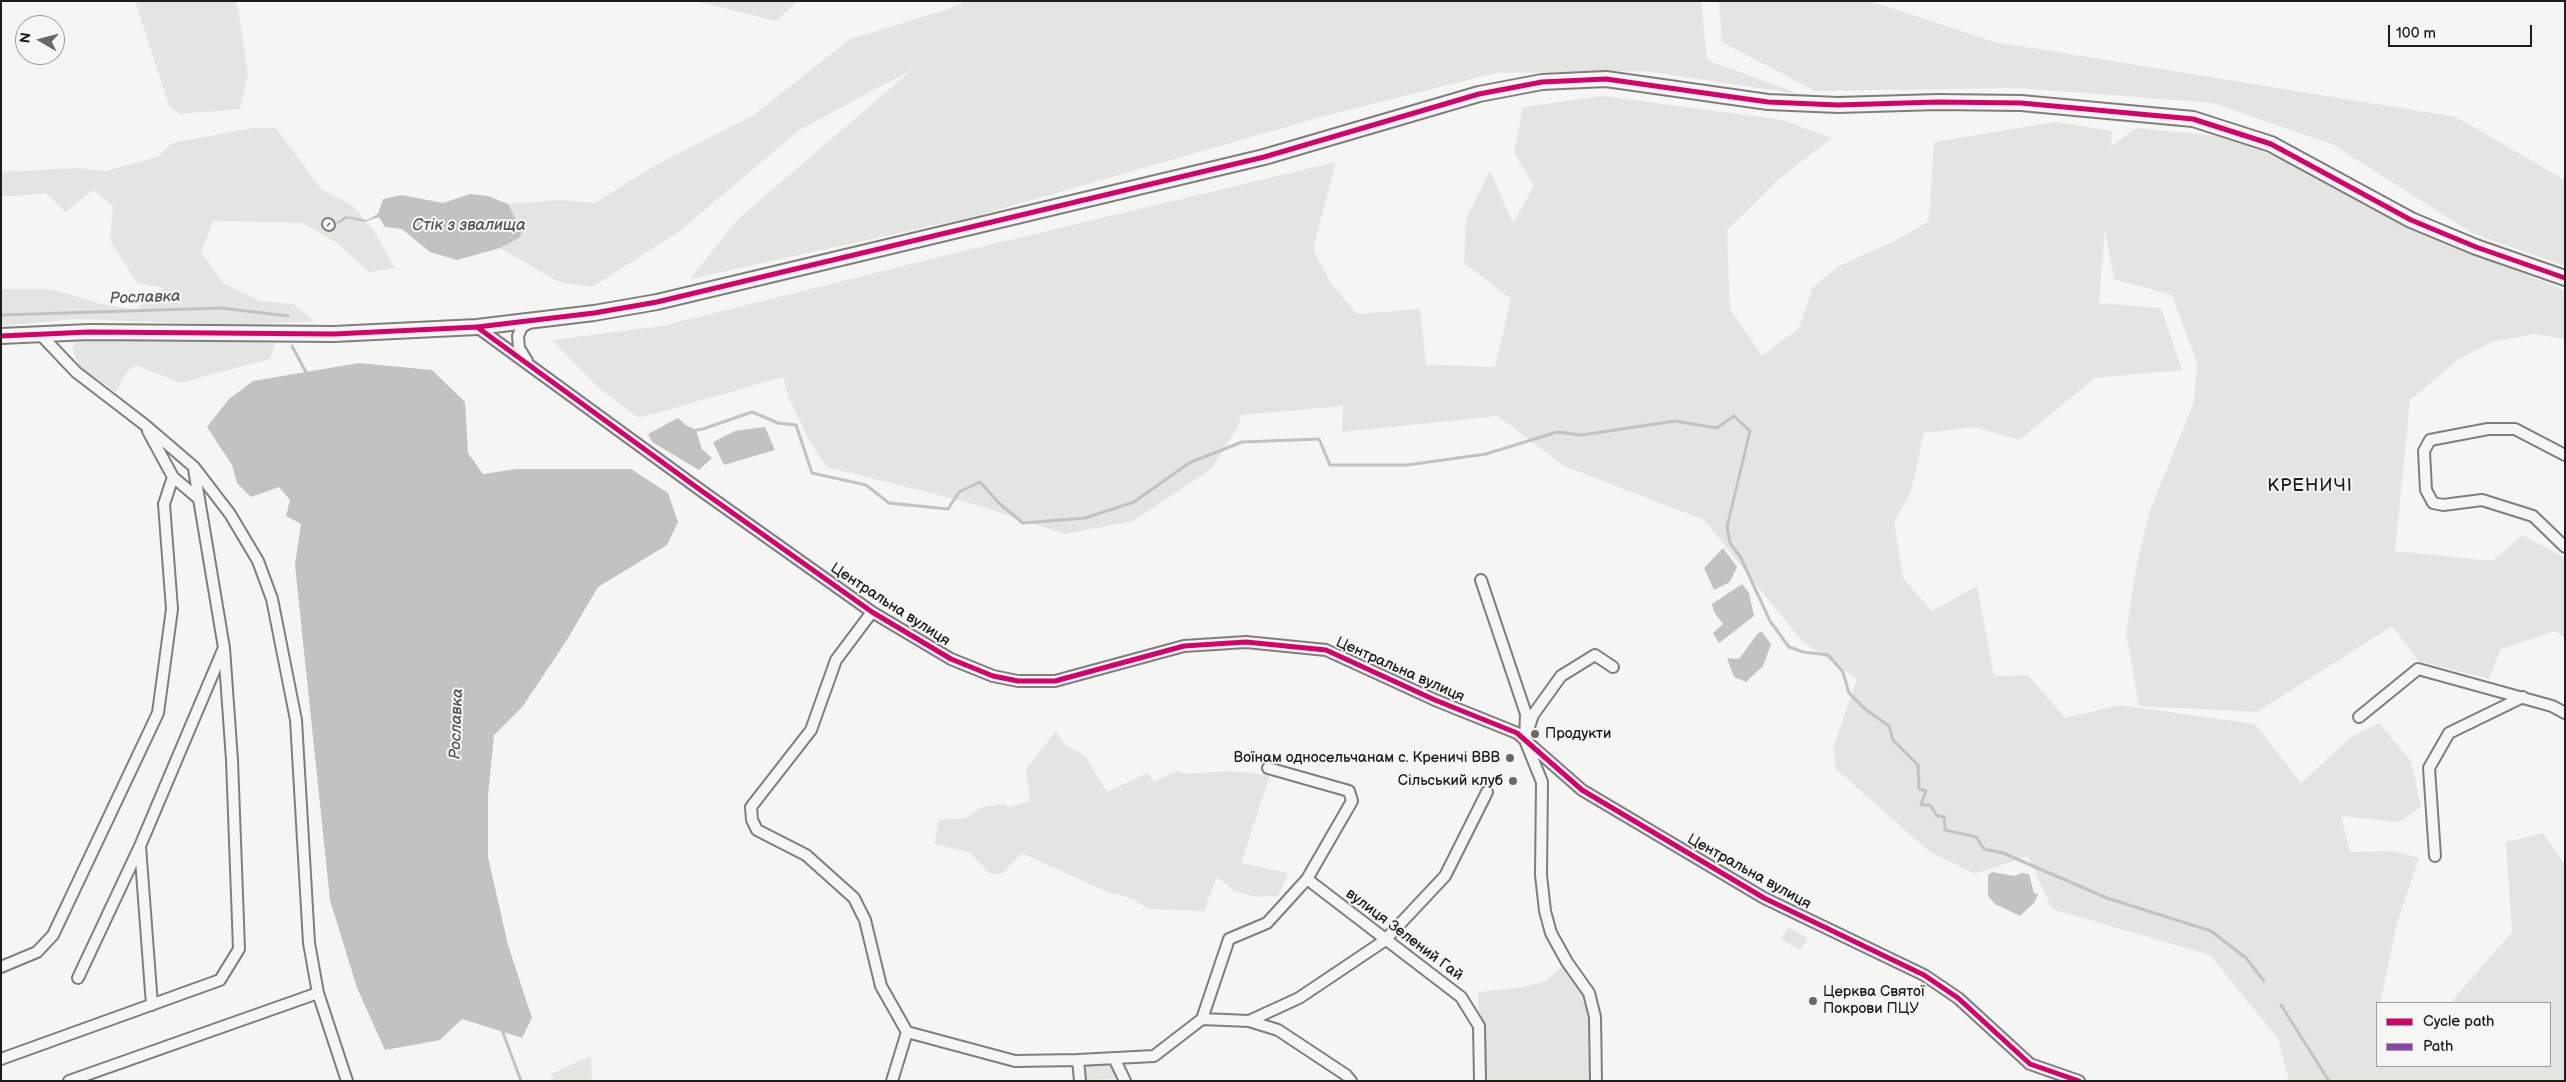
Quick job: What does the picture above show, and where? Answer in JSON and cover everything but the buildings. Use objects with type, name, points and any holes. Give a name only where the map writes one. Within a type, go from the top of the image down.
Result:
[{"type":"main road","points":[[1,336],[89,332],[334,334],[477,327],[594,313],[657,302],[1264,157],[1479,94],[1542,82],[1606,79],[1768,102],[1838,105],[1938,102],[2021,103],[2192,119],[2271,144],[2410,220],[2476,247],[2565,278]]},
{"type":"street","points":[[530,366],[519,348],[518,336],[522,327],[532,320]]},
{"type":"street","name":"Центральна вулиця","points":[[477,327],[872,612],[951,659],[993,676],[1018,681],[1055,682],[1184,646],[1246,642],[1326,650],[1435,700],[1517,733],[1582,790],[1764,898],[1924,975],[1958,998],[2030,1064],[2079,1081]]},
{"type":"street","points":[[40,334],[76,372],[145,425],[194,467],[230,514],[258,561],[272,599],[296,720],[309,943],[318,994],[346,1081]]},
{"type":"street","points":[[145,425],[173,477],[199,499]]},
{"type":"street","points":[[2565,455],[2515,429],[2488,430],[2430,440],[2424,451],[2426,490],[2433,503],[2443,506],[2482,500],[2533,516],[2565,547]]},
{"type":"street","points":[[1,1059],[220,980],[239,949],[232,760],[224,648],[194,467]]},
{"type":"street","points":[[1,967],[37,952],[54,935],[158,713],[172,609],[164,504],[173,477]]},
{"type":"street","points":[[1481,580],[1526,714],[1525,740],[1542,782],[1541,875],[1545,911],[1551,933],[1567,962],[1589,993],[1595,1017],[1596,1081]]},
{"type":"street","points":[[872,612],[836,660],[811,730],[751,806],[752,820],[757,830],[806,855],[854,898],[865,920],[881,986],[907,1032],[1014,1061],[1154,1056],[1202,1019],[1229,939],[1268,923],[1307,879],[1352,801],[1349,791],[1268,768]]},
{"type":"street","points":[[78,978],[140,846],[224,648]]},
{"type":"street","points":[[1525,740],[1533,714],[1561,676],[1595,655],[1613,667]]},
{"type":"street","points":[[2358,717],[2418,669],[2552,706],[2565,713]]},
{"type":"street","points":[[2435,856],[2429,768],[2449,733],[2523,698]]},
{"type":"street","points":[[1249,1022],[1299,998],[1384,941],[1445,876],[1487,792]]},
{"type":"street","points":[[140,846],[152,1005]]},
{"type":"street","name":"вулиця Зелений Гай","points":[[1307,879],[1384,941],[1461,997],[1479,1026],[1480,1081]]},
{"type":"street","points":[[69,1081],[318,994]]},
{"type":"street","points":[[1202,1019],[1249,1022],[1278,1030],[1346,1074],[1351,1081]]},
{"type":"street","points":[[892,1081],[907,1032]]},
{"type":"street","points":[[1114,1058],[1125,1081]]},
{"type":"street","points":[[1078,1060],[1080,1081]]},
{"type":"shaded area","points":[[135,1],[235,1],[239,14],[248,74],[240,109],[180,114],[169,106]]},
{"type":"shaded area","points":[[695,1],[798,1],[776,21]]},
{"type":"shaded area","points":[[966,1],[1701,1],[1707,60],[1799,94],[1644,71],[1495,73],[1321,117],[976,216],[690,279],[738,219],[913,69],[799,130],[680,231],[592,287],[559,282],[500,248],[519,238],[522,232],[508,204],[560,200],[595,203],[654,166],[754,115],[850,39],[946,10]]},
{"type":"shaded area","points":[[1719,1],[1869,1],[1995,42],[2456,117],[2565,180],[2565,266],[2472,233],[2332,144],[2213,103],[2019,88],[1815,91],[1722,42]]},
{"type":"shaded area","points":[[1603,96],[1783,120],[1832,138],[1780,178],[1727,230],[1730,309],[1762,356],[1799,328],[1813,287],[1839,266],[1897,240],[1929,221],[1934,142],[2055,122],[2112,131],[2111,146],[2137,128],[2227,137],[2284,160],[2441,242],[2565,290],[2565,339],[2535,334],[2492,342],[2459,359],[2410,400],[2395,551],[2493,561],[2522,535],[2565,558],[2565,638],[2555,631],[2501,649],[2489,679],[2419,661],[2392,626],[2257,712],[2139,706],[2126,633],[2136,569],[2149,513],[2194,402],[2197,363],[2172,295],[2114,279],[2105,229],[2099,303],[2161,308],[2182,370],[2095,378],[2019,440],[1975,427],[1924,433],[1911,492],[1894,522],[1903,578],[1932,611],[1977,586],[1994,676],[2028,675],[2065,718],[2119,705],[2255,724],[2301,783],[2351,737],[2379,723],[2411,761],[2421,807],[2399,822],[2341,816],[2350,852],[2395,851],[2419,858],[2397,923],[2380,1002],[2376,1002],[2376,1067],[2551,1067],[2551,1002],[2451,1002],[2512,932],[2506,842],[2543,833],[2565,865],[2565,1081],[2289,1081],[2278,1039],[2210,955],[2052,909],[2028,856],[1975,874],[1930,852],[1836,769],[1833,748],[1857,679],[1802,641],[1704,520],[1564,466],[1498,416],[1342,432],[1343,406],[1241,415],[1238,427],[1211,469],[1133,521],[1065,534],[974,504],[827,467],[809,440],[789,399],[783,377],[639,418],[600,389],[552,340],[662,326],[951,254],[1336,162],[1313,249],[1330,282],[1357,314],[1420,309],[1426,365],[1495,367],[1511,299],[1464,263],[1466,219],[1490,171],[1513,223],[1534,186],[1514,152],[1523,107]]},
{"type":"shaded area","points":[[253,128],[276,128],[321,189],[353,206],[374,231],[395,268],[369,272],[337,243],[303,223],[213,221],[201,252],[223,283],[260,301],[293,304],[314,321],[236,325],[75,319],[1,326],[1,289],[50,289],[98,303],[135,310],[164,288],[137,283],[110,240],[113,206],[93,190],[65,212],[46,193],[1,197],[1,172],[77,168],[107,171],[159,156],[172,143]]},
{"type":"shaded area","points":[[80,340],[275,343],[270,359],[180,383],[136,365],[126,373],[116,392],[79,366],[72,348]]},
{"type":"shaded area","points":[[1056,731],[1064,744],[1085,756],[1107,792],[1148,773],[1154,782],[1177,771],[1187,774],[1229,771],[1270,775],[1241,863],[1288,873],[1278,896],[1257,897],[1234,891],[1217,877],[1204,911],[1148,909],[1134,899],[1107,892],[1022,853],[1002,874],[990,874],[969,852],[934,844],[939,820],[966,818],[982,807],[1006,804],[1007,808],[1030,801],[1026,769]]},
{"type":"shaded area","points":[[1788,927],[1808,938],[1800,950],[1781,939]]},
{"type":"shaded area","points":[[1567,962],[1589,993],[1596,1081],[1480,1081],[1478,992],[1525,987],[1546,981]]},
{"type":"shaded area","points":[[591,1056],[592,1081],[551,1081],[551,1074]]},
{"type":"shaded area","points":[[1114,1058],[1124,1078],[1080,1081],[1078,1060]]},
{"type":"water","name":"Стік з звалища","points":[[470,194],[488,196],[508,204],[522,232],[519,238],[500,248],[457,260],[430,252],[402,229],[385,227],[379,217],[364,222],[347,218],[340,223],[321,227],[321,223],[336,223],[345,216],[367,220],[378,214],[383,199],[402,195],[443,203]]},
{"type":"water","points":[[359,363],[432,370],[465,402],[468,453],[483,474],[517,469],[631,469],[668,493],[678,522],[667,545],[598,587],[565,643],[523,706],[494,735],[488,795],[488,857],[508,945],[532,1018],[522,1038],[462,1019],[440,1040],[385,1050],[357,988],[330,900],[295,565],[301,524],[286,516],[290,500],[279,487],[251,497],[237,483],[232,465],[207,427],[229,399],[253,381]]},
{"type":"water","points":[[678,418],[696,430],[702,449],[712,458],[699,470],[652,442],[648,434]]},
{"type":"water","points":[[765,427],[775,450],[724,465],[713,442],[735,431]]},
{"type":"water","points":[[1723,548],[1737,567],[1730,582],[1714,590],[1704,568]]},
{"type":"water","points":[[1742,584],[1749,593],[1754,616],[1719,643],[1713,633],[1723,624],[1714,612],[1712,604]]},
{"type":"water","points":[[1762,632],[1771,644],[1763,666],[1746,682],[1734,677],[1727,658],[1739,659],[1758,633]]},
{"type":"water","points":[[1992,872],[2015,876],[2021,873],[2029,874],[2034,893],[2038,894],[2034,903],[2020,916],[1995,904],[1988,896],[1988,875]]},
{"type":"waterway","name":"Рославка","points":[[1,315],[221,308],[288,316]]},
{"type":"waterway","name":"Рославка","points":[[292,346],[307,374]]},
{"type":"waterway","points":[[696,430],[752,412],[778,423],[796,425],[812,473],[866,485],[889,503],[948,509],[959,492],[980,482],[1000,504],[1023,523],[1085,518],[1134,502],[1189,463],[1242,442],[1319,439],[1330,465],[1407,465],[1486,454],[1557,432],[1582,435],[1675,421],[1717,428],[1734,416],[1750,431],[1727,527],[1730,543],[1741,558],[1770,621],[1789,647],[1803,652],[1828,655],[1843,672],[1849,693],[1865,709],[1889,726],[1893,740],[1918,765],[1919,789],[1926,791],[1921,805],[1930,805],[1937,816],[1944,817],[1945,830],[1976,837],[1984,849],[2003,853],[2107,898],[2211,931],[2246,958],[2264,981]]},
{"type":"waterway","points":[[2281,1005],[2329,1081]]},
{"type":"waterway","name":"Рославка","points":[[502,1030],[521,1081]]},
{"type":"cycle path","points":[[1,336],[89,332],[334,334],[477,327],[594,313],[657,302],[1264,157],[1479,94],[1542,82],[1606,79],[1768,102],[1838,105],[1938,102],[2021,103],[2193,119],[2271,144],[2411,220],[2476,247],[2565,278]]},
{"type":"cycle path","points":[[477,327],[872,612],[951,659],[993,676],[1018,681],[1055,681],[1184,646],[1246,642],[1326,650],[1435,700],[1517,733],[1582,790],[1764,898],[1924,975],[1958,998],[2030,1064],[2079,1081]]},
{"type":"place","name":"Продукти","points":[[1535,734]]},
{"type":"place","name":"Воїнам односельчанам с. Креничі ВВВ","points":[[1510,758]]},
{"type":"place","name":"Сільський клуб","points":[[1513,781]]},
{"type":"place","name":"Церква Святої Покрови ПЦУ","points":[[1813,1001]]},
{"type":"district","name":"КРЕНИЧІ","points":[[2310,486]]}]
